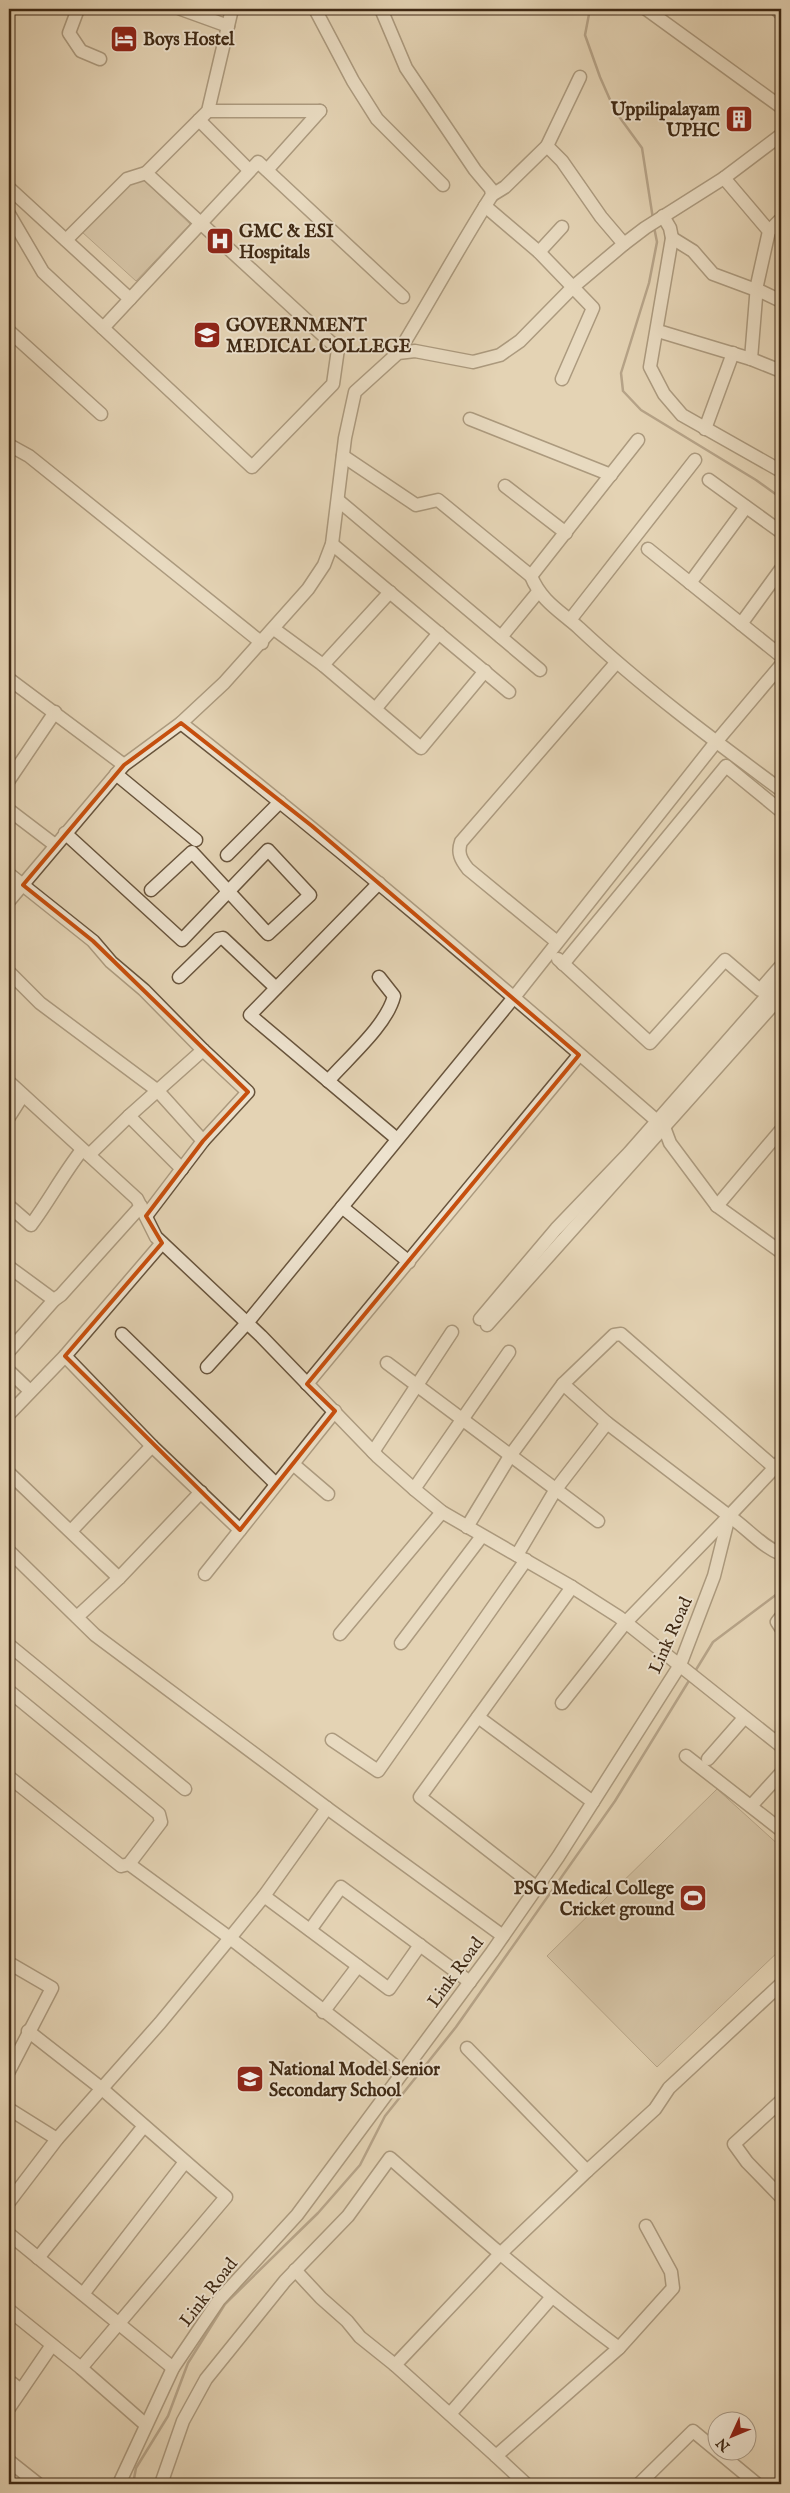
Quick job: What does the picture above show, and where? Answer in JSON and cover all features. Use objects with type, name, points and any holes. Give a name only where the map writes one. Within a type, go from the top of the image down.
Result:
[{"type":"street","points":[[78,9],[69,33],[81,51],[100,59]]},
{"type":"street","points":[[181,9],[228,26]]},
{"type":"street","points":[[66,240],[126,179],[146,173],[203,116],[232,9]]},
{"type":"street","points":[[315,9],[352,81],[377,119],[443,185]]},
{"type":"street","points":[[381,9],[406,68],[475,170],[491,189],[488,201]]},
{"type":"street","points":[[646,9],[781,107]]},
{"type":"street","points":[[776,9],[781,14]]},
{"type":"street","points":[[9,901],[120,769],[181,723],[262,643],[308,589],[324,565],[332,544],[345,438],[355,392],[398,353],[440,285],[463,239],[488,201],[547,146],[580,77]]},
{"type":"street","points":[[292,141],[297,111]]},
{"type":"street","points":[[203,116],[320,111],[267,170]]},
{"type":"street","points":[[203,116],[249,170]]},
{"type":"street","points":[[398,353],[415,351],[473,362],[488,360],[500,355],[520,341],[573,287],[624,244],[645,228],[724,178],[781,135]]},
{"type":"street","points":[[547,146],[562,161],[601,217],[624,244]]},
{"type":"street","points":[[103,328],[258,162],[403,297]]},
{"type":"street","points":[[9,214],[43,272],[252,467],[333,384],[338,349],[146,173]]},
{"type":"street","points":[[724,178],[769,231]]},
{"type":"street","points":[[9,188],[130,299]]},
{"type":"street","points":[[488,201],[593,308],[562,378]]},
{"type":"street","points":[[661,218],[670,228],[672,238],[658,330],[650,367],[664,394],[682,415],[781,471]]},
{"type":"street","points":[[751,359],[756,290],[769,231],[781,220]]},
{"type":"street","points":[[539,252],[562,227]]},
{"type":"street","points":[[672,238],[693,251],[713,274],[781,300]]},
{"type":"street","points":[[658,330],[733,353],[781,371]]},
{"type":"street","points":[[9,331],[101,414]]},
{"type":"street","points":[[705,429],[733,353]]},
{"type":"street","points":[[470,419],[611,475]]},
{"type":"street","points":[[531,576],[638,440]]},
{"type":"street","points":[[9,446],[29,456],[262,643]]},
{"type":"street","points":[[343,456],[416,505],[438,500],[531,576],[538,592],[616,663],[716,742],[781,790]]},
{"type":"street","points":[[570,620],[695,460]]},
{"type":"street","points":[[709,480],[781,532]]},
{"type":"street","points":[[505,486],[566,533]]},
{"type":"street","points":[[338,501],[540,670]]},
{"type":"street","points":[[690,583],[746,507]]},
{"type":"street","points":[[332,544],[509,692]]},
{"type":"street","points":[[648,549],[781,656]]},
{"type":"street","points":[[741,624],[781,569]]},
{"type":"street","points":[[323,665],[390,592]]},
{"type":"street","points":[[501,637],[538,592]]},
{"type":"street","points":[[274,629],[323,665],[376,708],[420,748],[485,672]]},
{"type":"street","points":[[376,708],[439,633]]},
{"type":"street","points":[[616,663],[462,842],[458,850],[462,861],[554,947],[563,964],[650,1043],[725,960],[760,990],[781,966]]},
{"type":"street","points":[[207,1367],[247,1323],[515,996],[716,742],[781,665]]},
{"type":"street","points":[[9,679],[55,712],[196,840]]},
{"type":"street","points":[[9,780],[55,712]]},
{"type":"street","points":[[181,723],[515,996],[660,1124],[670,1143],[717,1206],[781,1252]]},
{"type":"street","points":[[563,964],[726,766],[781,811]]},
{"type":"street","points":[[227,855],[280,802]]},
{"type":"street","points":[[9,810],[56,845]]},
{"type":"street","points":[[66,834],[182,940],[229,892],[268,850],[310,895],[268,934],[229,892],[192,852],[152,890]]},
{"type":"street","points":[[9,874],[93,941],[111,962],[144,990],[203,1050],[248,1092],[203,1141],[182,1169],[61,1295],[54,1300],[9,1351]]},
{"type":"street","points":[[379,883],[250,1015],[398,1139]]},
{"type":"street","points":[[179,977],[218,939],[222,938],[276,988]]},
{"type":"street","points":[[9,972],[40,1003],[158,1091],[203,1141]]},
{"type":"street","points":[[328,1081],[392,1007],[394,996],[379,976]]},
{"type":"street","points":[[484,1322],[660,1124],[781,980]]},
{"type":"street","points":[[660,1124],[781,996]]},
{"type":"street","points":[[9,1206],[31,1225],[50,1200],[64,1173],[203,1050]]},
{"type":"street","points":[[307,1384],[580,1055]]},
{"type":"street","points":[[9,1082],[137,1198],[156,1237],[247,1323],[373,1452],[414,1489],[442,1512],[572,1587],[626,1622],[744,1718],[780,1743]]},
{"type":"street","points":[[9,1117],[22,1095]]},
{"type":"street","points":[[129,1116],[182,1169]]},
{"type":"street","points":[[717,1206],[781,1130]]},
{"type":"street","points":[[342,1207],[408,1262]]},
{"type":"street","points":[[9,1414],[65,1356],[162,1243]]},
{"type":"street","points":[[9,1267],[54,1300]]},
{"type":"street","points":[[373,1452],[452,1332]]},
{"type":"street","points":[[122,1334],[276,1484]]},
{"type":"street","points":[[467,1527],[510,1456],[562,1384],[614,1335],[621,1334],[778,1465]]},
{"type":"street","points":[[414,1489],[509,1352]]},
{"type":"street","points":[[65,1356],[152,1446],[240,1530]]},
{"type":"street","points":[[387,1363],[598,1521]]},
{"type":"street","points":[[9,1371],[30,1391]]},
{"type":"street","points":[[562,1384],[607,1423],[743,1525],[767,1548],[781,1554]]},
{"type":"street","points":[[205,1574],[335,1411]]},
{"type":"street","points":[[332,1740],[378,1770],[521,1557],[556,1489],[607,1423]]},
{"type":"street","points":[[71,1530],[152,1446]]},
{"type":"street","points":[[293,1464],[328,1494]]},
{"type":"street","name":"Link Road","points":[[119,2484],[173,2368],[219,2300],[297,2214],[470,1982],[537,1888],[683,1668],[714,1576],[729,1516],[778,1465]]},
{"type":"street","points":[[9,1473],[71,1530],[119,1578]]},
{"type":"street","points":[[77,1617],[119,1578],[200,1492]]},
{"type":"street","points":[[340,1634],[442,1512]]},
{"type":"street","points":[[562,1702],[626,1622],[729,1516]]},
{"type":"street","points":[[401,1643],[482,1536]]},
{"type":"street","points":[[9,1551],[95,1635],[503,1936]]},
{"type":"street","points":[[537,1888],[420,1798],[572,1587]]},
{"type":"street","points":[[781,1618],[776,1622],[781,1628]]},
{"type":"street","points":[[9,1645],[185,1789]]},
{"type":"street","points":[[9,1691],[159,1814],[161,1822],[129,1864],[121,1866],[9,1778]]},
{"type":"street","points":[[478,1717],[593,1802]]},
{"type":"street","points":[[708,1759],[744,1718]]},
{"type":"street","points":[[686,1756],[781,1830]]},
{"type":"street","points":[[751,1806],[781,1773]]},
{"type":"street","points":[[9,2202],[57,2140],[160,2023],[264,1896],[327,1808]]},
{"type":"street","points":[[129,1864],[230,1938],[323,2012],[403,2072]]},
{"type":"street","points":[[310,1930],[341,1887],[470,1982]]},
{"type":"street","points":[[264,1896],[389,1989],[420,1946]]},
{"type":"street","points":[[9,1963],[52,1988],[28,2031],[13,2049],[9,2071]]},
{"type":"street","points":[[323,2012],[358,1966]]},
{"type":"street","points":[[395,2365],[499,2255],[655,2109],[669,2088],[781,1984]]},
{"type":"street","points":[[28,2031],[102,2088],[226,2197],[81,2368]]},
{"type":"street","points":[[467,2048],[587,2171]]},
{"type":"street","points":[[780,2104],[734,2144],[747,2162],[781,2197]]},
{"type":"street","points":[[9,2109],[57,2140]]},
{"type":"street","points":[[38,2258],[144,2126]]},
{"type":"street","points":[[161,2484],[184,2421],[206,2379],[246,2327],[295,2270],[348,2216],[390,2158],[499,2255],[551,2298],[619,2348]]},
{"type":"street","points":[[83,2294],[185,2162]]},
{"type":"street","points":[[496,2456],[619,2348],[673,2288],[671,2272],[646,2226]]},
{"type":"street","points":[[9,2234],[173,2368]]},
{"type":"street","points":[[295,2270],[321,2298],[347,2321],[360,2337],[395,2365],[526,2484]]},
{"type":"street","points":[[450,2414],[551,2298]]},
{"type":"street","points":[[9,2310],[81,2368],[146,2425]]},
{"type":"street","points":[[9,2408],[52,2346]]},
{"type":"street","points":[[9,2381],[21,2390]]},
{"type":"street","points":[[639,2484],[693,2431],[757,2484]]},
{"type":"street","points":[[9,2461],[38,2484]]},
{"type":"highlighted area","points":[[181,723],[312,826],[579,1055],[307,1384],[335,1411],[240,1530],[65,1356],[162,1243],[146,1216],[203,1141],[248,1092],[93,941],[23,885],[124,765]]},
{"type":"shaded area","points":[[136,173],[190,224],[136,281],[82,232]]},
{"type":"shaded area","name":"PSG Medical College Cricket ground","points":[[717,1789],[781,1847],[781,1949],[657,2067],[547,1956]]},
{"type":"waterway","points":[[590,9],[585,35],[615,111],[642,148],[653,219]]},
{"type":"waterway","points":[[654,227],[657,242],[649,283],[621,373],[623,391],[641,410],[756,480],[781,498]]},
{"type":"waterway","points":[[694,1673],[713,1642],[781,1591]]},
{"type":"waterway","points":[[133,2484],[136,2468],[168,2416],[188,2363],[225,2304],[318,2213],[360,2165],[385,2116],[456,2027],[615,1801],[690,1679]]},
{"type":"place","name":"Boys Hostel","points":[[124,39]]},
{"type":"place","name":"Uppilipalayam UPHC","points":[[739,119]]},
{"type":"place","name":"GMC & ESI Hospitals","points":[[220,241]]},
{"type":"place","name":"GOVERNMENT MEDICAL COLLEGE","points":[[207,335]]},
{"type":"place","name":"PSG Medical College Cricket ground","points":[[693,1898]]},
{"type":"place","name":"National Model Senior Secondary School","points":[[250,2079]]}]
